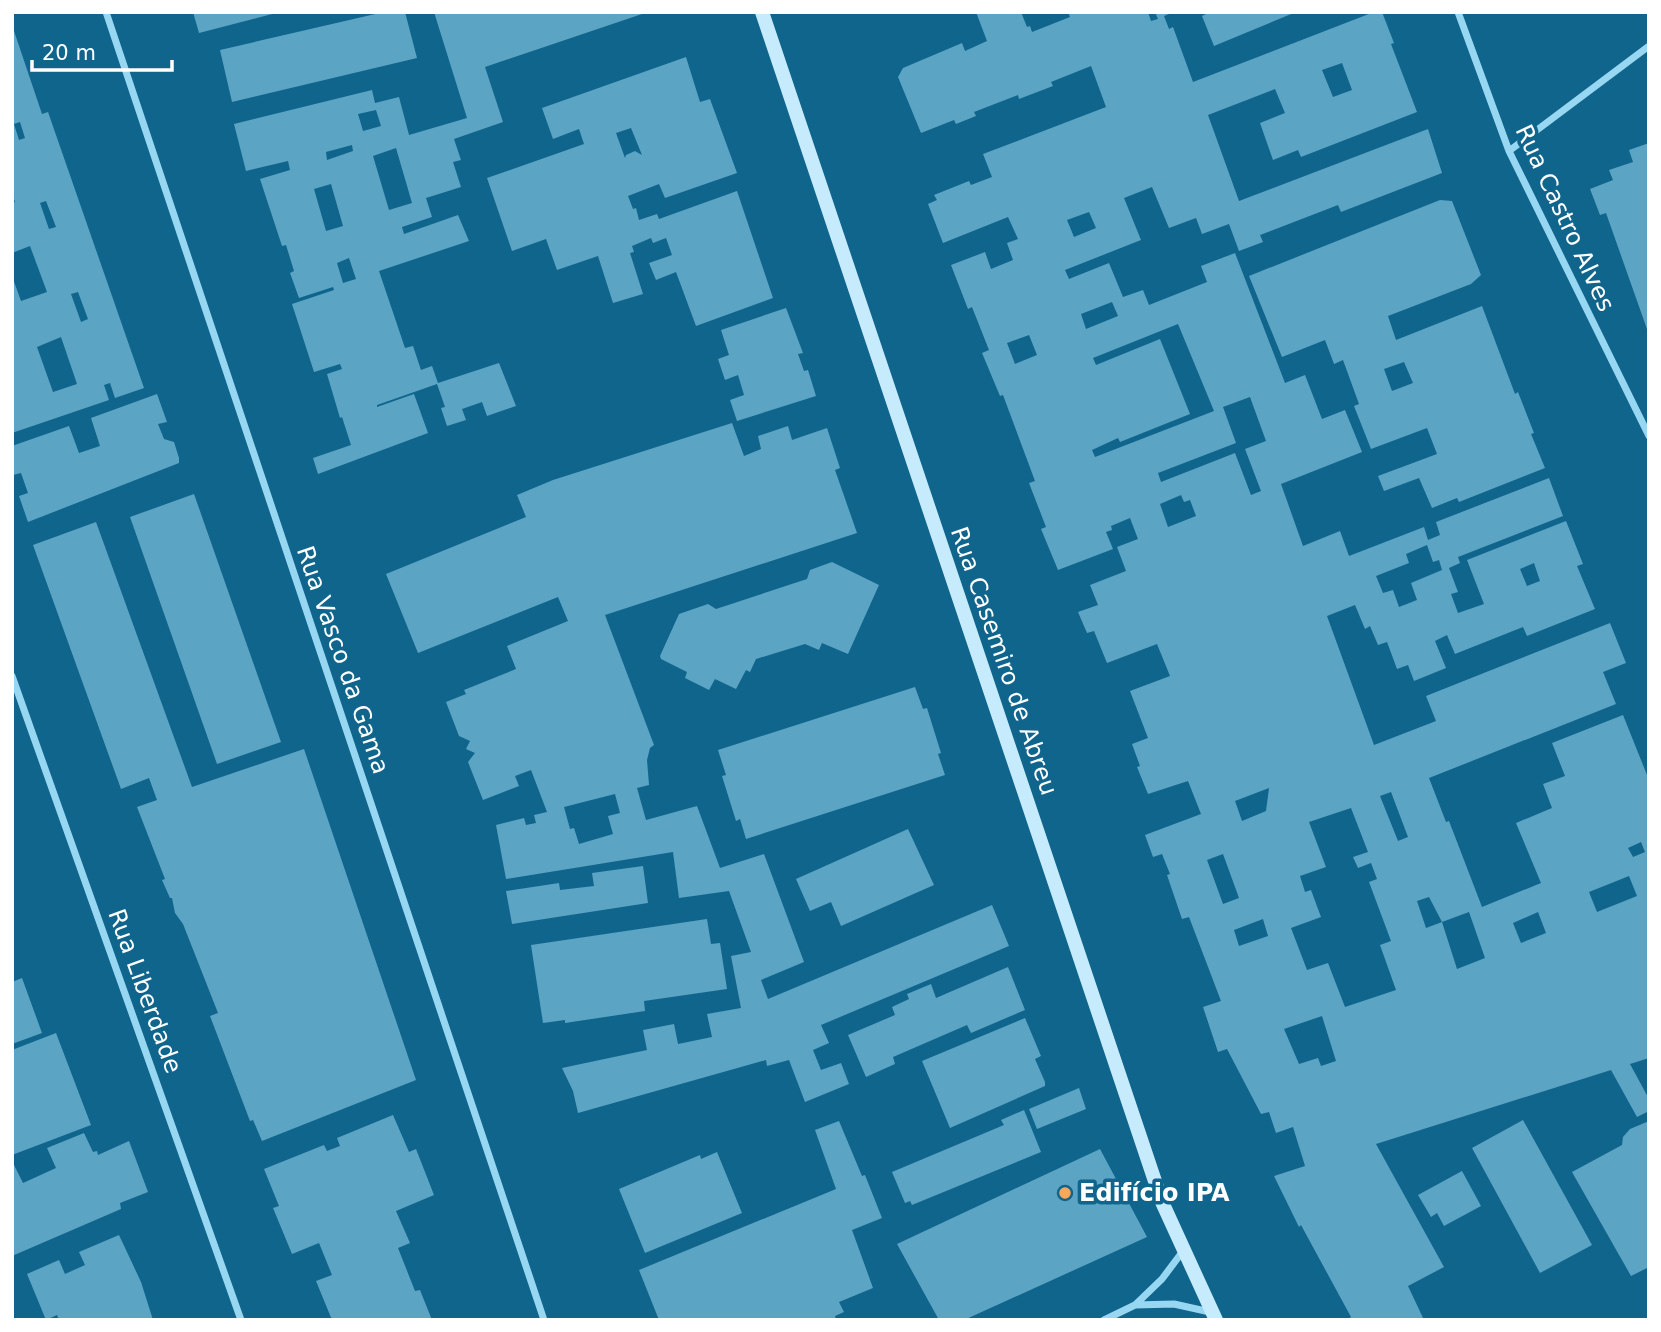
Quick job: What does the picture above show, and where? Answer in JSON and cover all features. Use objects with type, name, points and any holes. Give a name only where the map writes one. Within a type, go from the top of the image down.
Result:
[{"type":"street","name":"Rua Vasco da Gama","points":[[106,12],[544,1320]]},
{"type":"street","name":"Rua Casemiro de Abreu","points":[[762,12],[1162,1202],[1213,1316]]},
{"type":"street","name":"Rua Castro Alves","points":[[1458,12],[1509,151],[1649,436]]},
{"type":"street","points":[[1509,151],[1649,46]]},
{"type":"street","name":"Rua Liberdade","points":[[12,676],[241,1320]]},
{"type":"street","points":[[1104,1320],[1135,1305],[1162,1279],[1183,1251]]},
{"type":"street","points":[[1135,1305],[1174,1304],[1213,1316]]},
{"type":"building","points":[[193,12],[275,12],[276,13],[199,33]]},
{"type":"building","points":[[384,12],[405,12],[417,58],[232,102],[220,50]]},
{"type":"building","points":[[434,12],[645,13],[485,67],[503,122],[454,139],[461,160],[453,162],[461,187],[426,198],[432,217],[402,227],[404,234],[458,215],[469,241],[379,271],[405,348],[413,346],[421,370],[432,366],[438,383],[499,363],[516,406],[487,416],[482,402],[462,409],[466,420],[447,426],[441,408],[445,407],[437,384],[377,405],[414,394],[428,433],[318,474],[313,458],[351,445],[327,374],[342,369],[340,364],[314,372],[292,304],[334,290],[333,287],[299,298],[290,273],[294,271],[286,245],[282,246],[260,179],[290,170],[288,161],[246,171],[234,124],[372,90],[375,103],[399,97],[409,135],[467,118]],"holes":[[[376,110],[381,126],[363,131],[358,114]],[[352,145],[353,151],[327,160],[326,152]],[[396,148],[412,203],[389,210],[373,156]],[[331,184],[343,226],[326,231],[314,189]],[[349,258],[356,279],[343,283],[337,263]]]},
{"type":"building","points":[[976,12],[1021,12],[1032,32],[1070,17],[1068,12],[1148,12],[1151,21],[1158,19],[1155,12],[1174,12],[1164,16],[1169,29],[1173,27],[1193,82],[1374,12],[1382,12],[1417,112],[1301,157],[1298,150],[1273,160],[1260,123],[1285,113],[1275,89],[1208,115],[1239,201],[1428,129],[1442,173],[1341,212],[1338,205],[1260,235],[1263,242],[1239,251],[1229,224],[1202,234],[1196,218],[1169,228],[1152,187],[1124,198],[1141,240],[1065,270],[1069,279],[1109,263],[1123,297],[1143,290],[1149,305],[1207,282],[1201,266],[1235,253],[1285,383],[1305,375],[1322,419],[1345,410],[1362,452],[1281,484],[1303,546],[1340,531],[1349,556],[1424,527],[1428,540],[1440,535],[1436,522],[1549,478],[1563,516],[1458,557],[1460,563],[1449,568],[1458,592],[1451,594],[1458,613],[1484,604],[1467,560],[1566,521],[1583,564],[1577,566],[1595,609],[1527,636],[1523,627],[1455,654],[1447,635],[1435,641],[1446,668],[1414,681],[1408,665],[1397,669],[1387,642],[1378,645],[1370,626],[1365,629],[1355,605],[1327,616],[1374,745],[1436,721],[1426,696],[1610,623],[1626,663],[1603,672],[1616,704],[1429,778],[1446,822],[1449,821],[1482,907],[1541,883],[1516,823],[1552,808],[1543,784],[1565,776],[1552,743],[1623,715],[1649,780],[1649,1058],[1630,1064],[1649,1099],[1649,1111],[1637,1117],[1611,1070],[1376,1144],[1444,1267],[1408,1286],[1424,1320],[1347,1320],[1351,1317],[1301,1225],[1299,1227],[1274,1176],[1305,1166],[1293,1127],[1276,1133],[1269,1112],[1261,1114],[1227,1049],[1218,1052],[1203,1007],[1221,1001],[1189,917],[1182,919],[1162,854],[1153,857],[1145,835],[1201,814],[1188,781],[1148,794],[1137,767],[1140,766],[1132,744],[1148,738],[1130,691],[1170,676],[1157,644],[1107,663],[1094,631],[1087,633],[1078,612],[1098,605],[1090,585],[1126,571],[1117,547],[1138,539],[1130,518],[1111,526],[1112,530],[1106,532],[1113,549],[1058,570],[1041,529],[1046,527],[1029,483],[1035,481],[1003,395],[1000,396],[982,353],[989,350],[972,307],[968,309],[951,265],[985,252],[991,269],[1013,260],[1007,243],[1018,239],[1008,217],[943,243],[928,204],[937,200],[934,195],[969,181],[971,185],[992,177],[983,154],[1106,107],[1091,66],[1051,82],[1053,86],[1019,99],[1018,95],[974,112],[976,116],[956,124],[954,120],[921,133],[898,77],[903,68],[962,43],[965,51],[987,41]],"holes":[[[1342,63],[1352,90],[1333,97],[1322,70]],[[1089,212],[1096,228],[1074,237],[1067,220]],[[1112,302],[1118,316],[1086,329],[1081,314]],[[1178,324],[1214,411],[1095,457],[1092,450],[1118,438],[1120,442],[1190,414],[1160,339],[1096,365],[1093,358]],[[1029,335],[1037,355],[1015,364],[1007,343]],[[1250,397],[1266,441],[1245,449],[1261,491],[1251,495],[1235,453],[1161,482],[1158,473],[1236,443],[1223,407]],[[1181,495],[1184,502],[1190,500],[1196,516],[1168,527],[1160,504]],[[1427,545],[1433,562],[1439,560],[1442,570],[1411,583],[1417,600],[1399,607],[1393,590],[1383,593],[1376,576],[1409,563],[1406,554]],[[1534,563],[1540,581],[1527,586],[1520,569]],[[1269,788],[1266,811],[1242,821],[1235,801]],[[1391,792],[1408,837],[1398,841],[1380,796]],[[1351,808],[1368,852],[1353,857],[1358,868],[1371,863],[1377,879],[1369,882],[1391,941],[1380,945],[1396,990],[1345,1007],[1328,963],[1307,970],[1291,928],[1321,917],[1311,890],[1305,892],[1300,876],[1326,867],[1309,822]],[[1641,842],[1645,852],[1633,857],[1628,848]],[[1223,854],[1239,898],[1223,904],[1207,860]],[[1629,876],[1637,896],[1597,912],[1589,892]],[[1429,897],[1442,922],[1426,928],[1417,901]],[[1469,912],[1485,958],[1457,969],[1442,922]],[[1538,912],[1546,933],[1521,943],[1513,923]],[[1263,919],[1268,936],[1239,946],[1234,930]],[[1322,1016],[1336,1061],[1321,1066],[1318,1058],[1299,1064],[1284,1029]]]},
{"type":"building","points":[[1210,12],[1296,12],[1214,46],[1202,16]]},
{"type":"building","points":[[13,28],[42,114],[48,112],[144,388],[115,398],[110,383],[104,385],[109,400],[12,433],[12,276],[21,301],[47,292],[30,246],[12,253],[12,203],[15,202],[12,194]],"holes":[[[20,122],[25,138],[19,140],[14,124]],[[46,201],[56,227],[49,229],[40,203]],[[78,292],[88,319],[81,322],[71,294]],[[61,337],[77,384],[53,392],[37,347]]]},
{"type":"building","points":[[686,57],[700,102],[710,99],[737,173],[665,198],[659,184],[628,196],[633,209],[636,208],[639,220],[657,214],[659,219],[737,191],[773,298],[696,326],[676,272],[656,280],[649,263],[672,255],[666,238],[653,243],[651,238],[632,246],[634,252],[630,253],[643,294],[613,303],[598,256],[557,270],[546,239],[512,251],[487,178],[584,144],[579,129],[553,139],[542,108]],"holes":[[[631,128],[642,155],[635,151],[625,158],[616,133]]]},
{"type":"building","points":[[1649,143],[1648,332],[1606,213],[1600,215],[1590,189],[1613,180],[1609,170],[1633,162],[1629,150]]},
{"type":"building","points":[[1440,200],[1452,201],[1481,275],[1471,284],[1388,316],[1396,340],[1482,306],[1515,394],[1518,392],[1534,433],[1531,434],[1545,468],[1459,502],[1457,498],[1432,508],[1419,478],[1384,491],[1378,476],[1437,454],[1427,428],[1371,449],[1354,406],[1359,404],[1343,360],[1334,364],[1325,340],[1282,357],[1249,276]],"holes":[[[1404,362],[1413,383],[1392,391],[1384,369]]]},
{"type":"building","points":[[786,308],[803,353],[798,354],[804,371],[808,370],[816,396],[737,421],[730,400],[744,395],[738,375],[725,380],[718,359],[729,355],[721,330]]},
{"type":"building","points":[[157,394],[167,422],[158,424],[164,439],[174,442],[179,463],[28,522],[19,496],[28,493],[21,473],[12,473],[12,446],[69,426],[79,453],[100,446],[91,418]]},
{"type":"building","points":[[732,423],[744,456],[761,449],[758,436],[788,426],[792,440],[827,428],[840,468],[835,470],[857,533],[605,615],[654,745],[650,748],[647,760],[649,785],[637,788],[646,820],[697,806],[720,868],[764,854],[804,962],[761,980],[768,999],[992,905],[1009,946],[821,1025],[829,1043],[813,1050],[821,1070],[841,1063],[849,1084],[805,1102],[789,1060],[767,1066],[766,1060],[578,1113],[573,1091],[562,1068],[647,1050],[643,1030],[674,1024],[678,1044],[712,1037],[707,1014],[741,1008],[731,956],[751,952],[729,891],[679,898],[673,852],[506,879],[496,825],[524,818],[526,825],[536,823],[534,815],[547,812],[531,770],[515,776],[519,786],[483,800],[468,762],[475,753],[466,749],[470,741],[459,736],[446,702],[466,694],[464,690],[516,669],[507,646],[568,621],[558,597],[418,653],[386,574],[526,517],[517,495],[553,480]],"holes":[[[615,794],[620,813],[608,816],[613,834],[579,844],[574,828],[570,829],[564,807]]]},
{"type":"building","points":[[194,494],[281,742],[217,764],[130,517]]},
{"type":"building","points":[[96,522],[192,787],[304,749],[416,1080],[262,1141],[253,1120],[250,1121],[210,1016],[218,1013],[183,924],[175,913],[172,898],[162,880],[165,879],[137,807],[157,800],[149,778],[121,789],[33,545]]},
{"type":"building","points":[[832,562],[879,585],[848,654],[822,643],[819,650],[805,644],[756,659],[750,672],[746,670],[736,689],[715,679],[709,690],[685,678],[687,672],[661,659],[679,614],[708,604],[716,609],[807,579],[810,570]]},
{"type":"building","points":[[915,687],[923,709],[927,708],[945,775],[746,839],[740,819],[736,821],[722,776],[726,775],[718,750]]},
{"type":"building","points":[[908,829],[934,885],[841,926],[831,902],[810,911],[796,879]]},
{"type":"building","points":[[643,866],[648,903],[512,924],[506,891],[559,883],[560,890],[594,886],[592,873]]},
{"type":"building","points":[[707,919],[711,944],[720,943],[727,989],[644,1001],[645,1011],[565,1023],[565,1020],[543,1023],[531,945]]},
{"type":"building","points":[[1008,967],[1025,1010],[971,1033],[967,1025],[893,1057],[895,1064],[866,1077],[848,1035],[895,1015],[892,1007],[909,999],[907,994],[931,984],[936,998]]},
{"type":"building","points":[[22,978],[42,1033],[12,1044],[12,982]]},
{"type":"building","points":[[1025,1018],[1041,1056],[1035,1059],[1045,1086],[950,1128],[922,1061]]},
{"type":"building","points":[[56,1033],[91,1125],[12,1155],[12,1050]]},
{"type":"building","points":[[1079,1088],[1086,1109],[1037,1129],[1029,1109]]},
{"type":"building","points":[[1024,1110],[1041,1152],[912,1205],[910,1201],[905,1203],[892,1172],[1004,1125],[1001,1120]]},
{"type":"building","points":[[393,1115],[409,1152],[416,1149],[434,1195],[396,1211],[410,1243],[398,1248],[415,1291],[420,1290],[432,1320],[332,1320],[316,1281],[332,1275],[319,1243],[292,1254],[273,1208],[279,1206],[264,1169],[324,1145],[327,1151],[340,1146],[337,1138]]},
{"type":"building","points":[[1523,1120],[1592,1245],[1540,1273],[1472,1148]]},
{"type":"building","points":[[839,1121],[882,1218],[852,1230],[873,1288],[839,1302],[844,1312],[835,1316],[836,1320],[659,1320],[639,1270],[836,1189],[815,1130]]},
{"type":"building","points":[[1649,1121],[1649,1267],[1631,1276],[1572,1172],[1622,1145],[1623,1137],[1630,1129]]},
{"type":"building","points":[[84,1133],[93,1152],[97,1151],[98,1155],[129,1141],[148,1192],[120,1203],[121,1209],[12,1256],[12,1161],[23,1183],[56,1168],[47,1148]]},
{"type":"building","name":"Edifício IPA","points":[[1100,1149],[1147,1237],[964,1320],[939,1320],[897,1244]]},
{"type":"building","points":[[717,1152],[742,1213],[645,1253],[619,1189],[700,1155],[701,1159]]},
{"type":"building","points":[[1462,1171],[1481,1206],[1444,1226],[1437,1213],[1431,1217],[1418,1195]]},
{"type":"building","points":[[119,1235],[141,1282],[153,1320],[59,1320],[57,1315],[46,1320],[27,1274],[59,1260],[65,1274],[85,1265],[79,1252]]},
{"type":"place","name":"Edifício IPA","points":[[1065,1193]]}]
